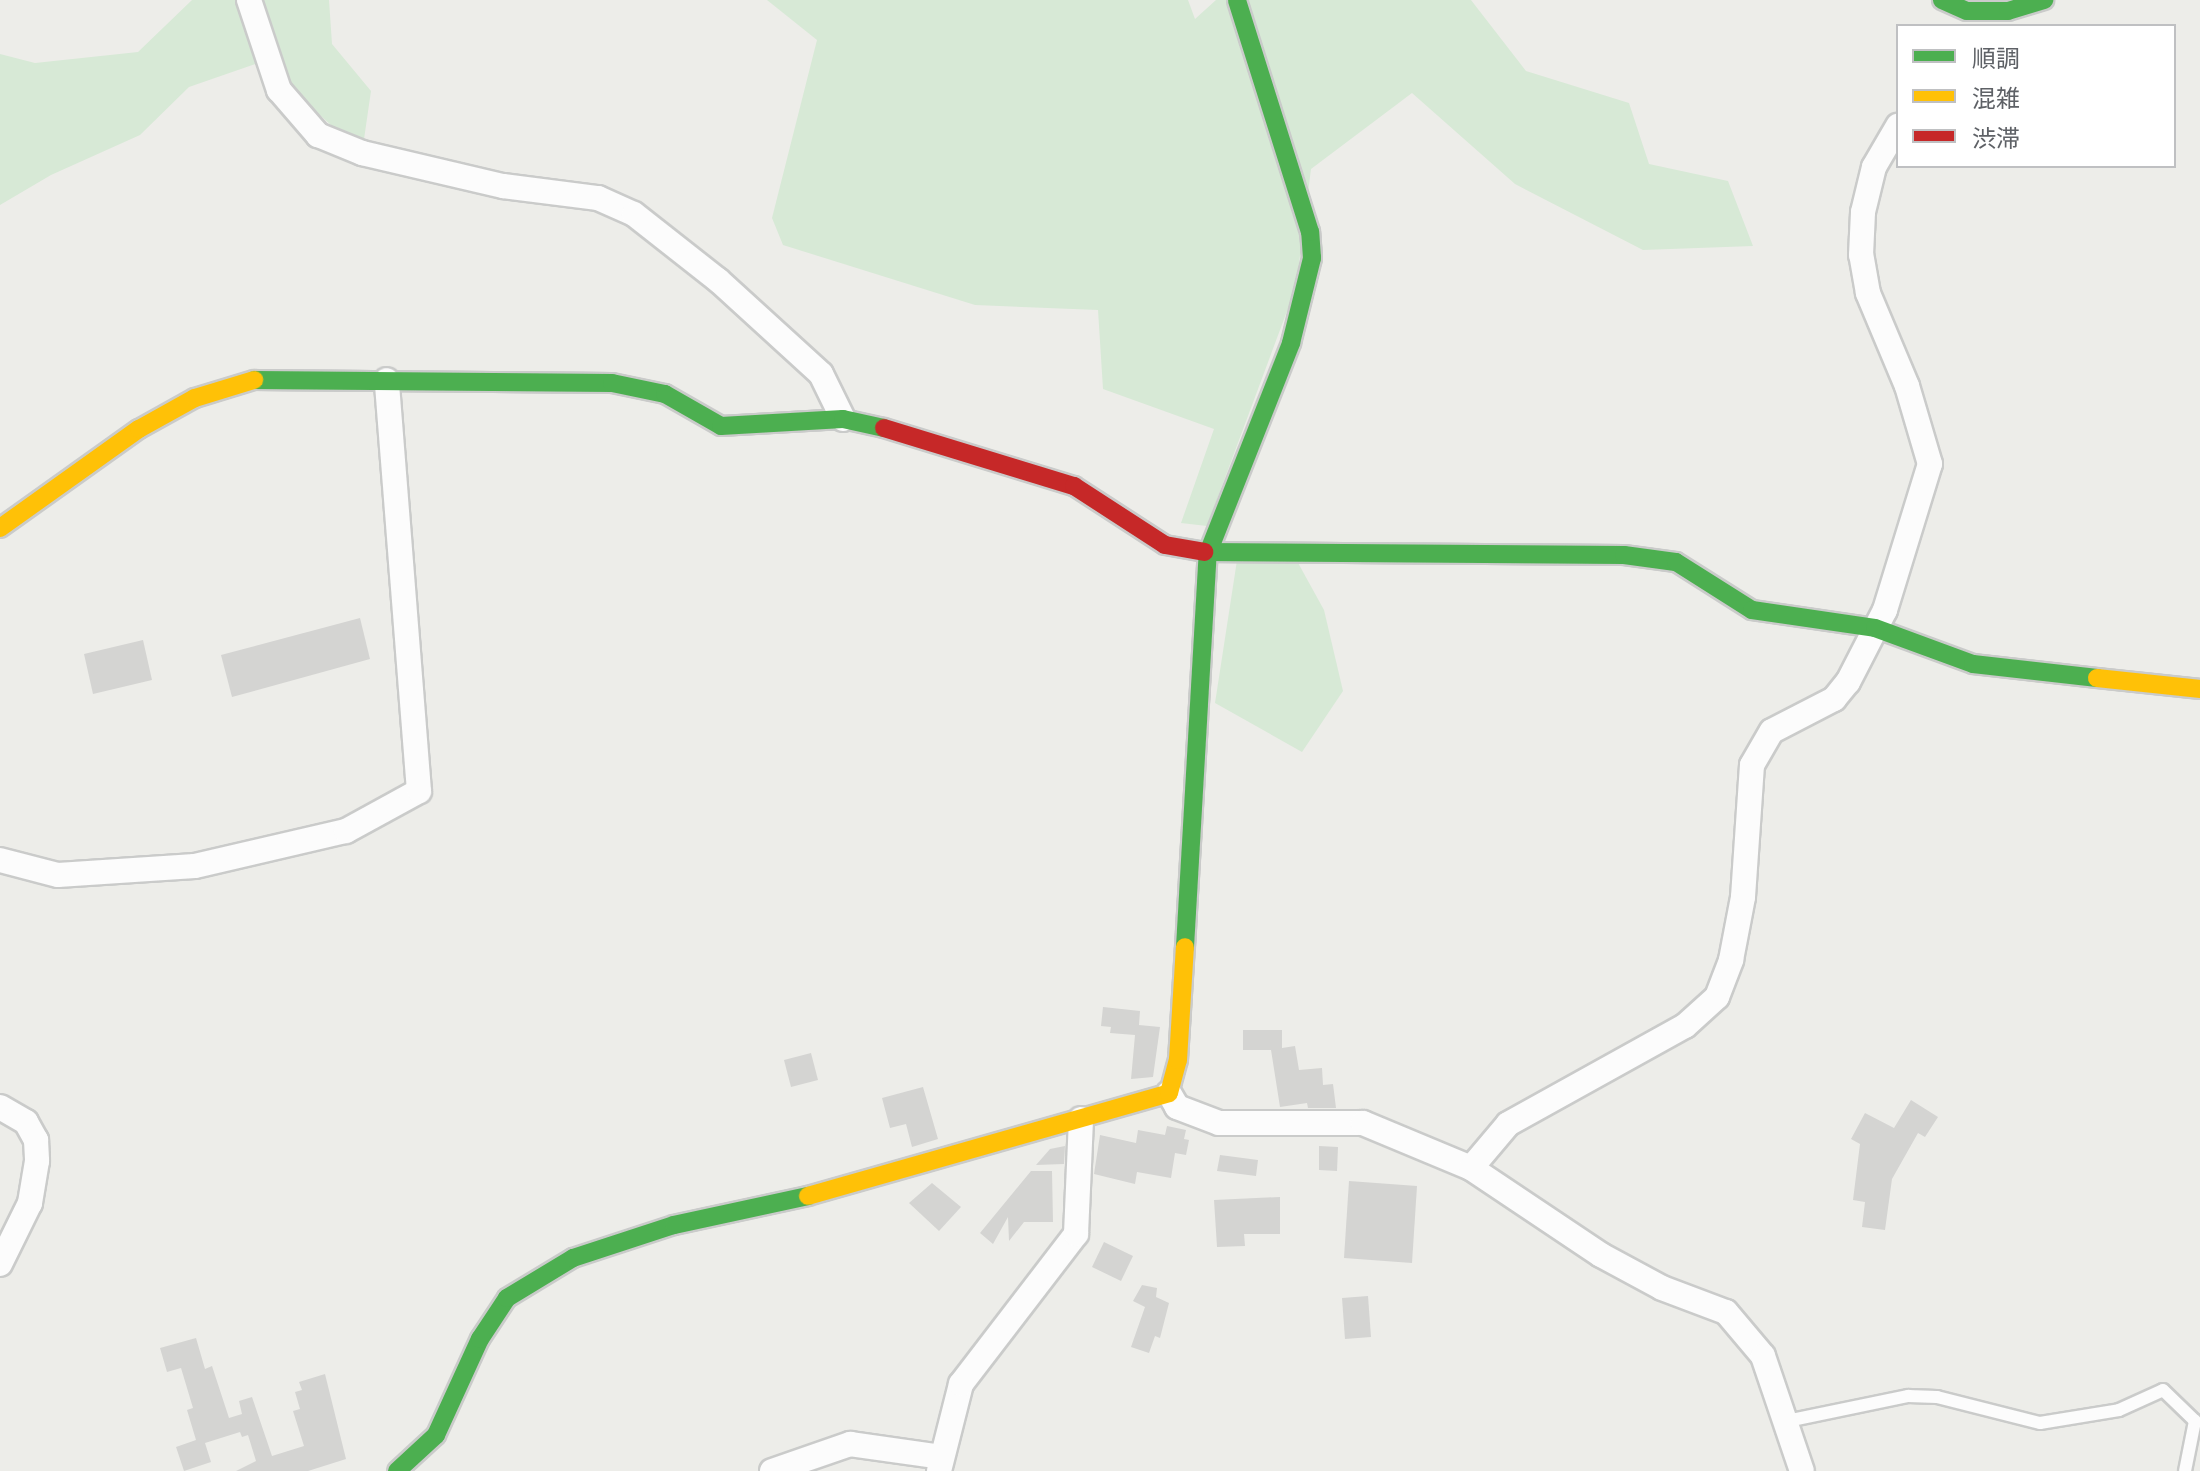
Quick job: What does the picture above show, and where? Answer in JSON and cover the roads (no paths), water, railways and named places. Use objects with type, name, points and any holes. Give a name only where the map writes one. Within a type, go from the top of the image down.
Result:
[{"type":"street","points":[[249,0],[279,90],[318,135],[362,153],[503,186],[598,198],[634,214],[700,265],[821,374],[843,419]]},
{"type":"street","points":[[1237,0],[1310,232],[1312,258],[1291,343],[1208,553],[1178,1060],[1169,1093],[1177,1107],[1219,1123],[1363,1123],[1471,1168],[1601,1255],[1662,1288],[1726,1312],[1763,1356],[1802,1471]]},
{"type":"street","points":[[1942,0],[1962,18],[2008,11],[2044,0]]},
{"type":"street","points":[[1471,1168],[1508,1124],[1685,1026],[1717,997],[1731,960],[1743,897],[1752,765],[1772,731],[1834,699],[1848,682],[1875,628],[1930,464],[1907,386],[1868,293],[1861,255],[1863,212],[1874,167],[1896,129]]},
{"type":"street","points":[[0,528],[25,515],[139,429],[195,398],[245,380],[612,383],[665,394],[721,426],[843,419],[921,436],[1042,473],[1074,486],[1165,545],[1208,553],[1624,555],[1676,562],[1752,610],[1875,628],[1973,664],[2200,689]]},
{"type":"street","points":[[0,860],[58,875],[195,866],[346,831],[419,791],[387,380]]},
{"type":"street","points":[[397,1471],[436,1435],[480,1339],[507,1298],[573,1258],[674,1225],[832,1191],[1169,1093]]},
{"type":"street","points":[[0,1107],[26,1122],[36,1140],[37,1161],[30,1203],[0,1264]]},
{"type":"street","points":[[772,1471],[850,1444],[940,1464],[961,1384],[978,1356],[1076,1234],[1081,1119]]},
{"type":"lane","points":[[1787,1421],[1908,1396],[1937,1397],[2040,1423],[2119,1410],[2163,1390],[2195,1421],[2185,1471]]}]
